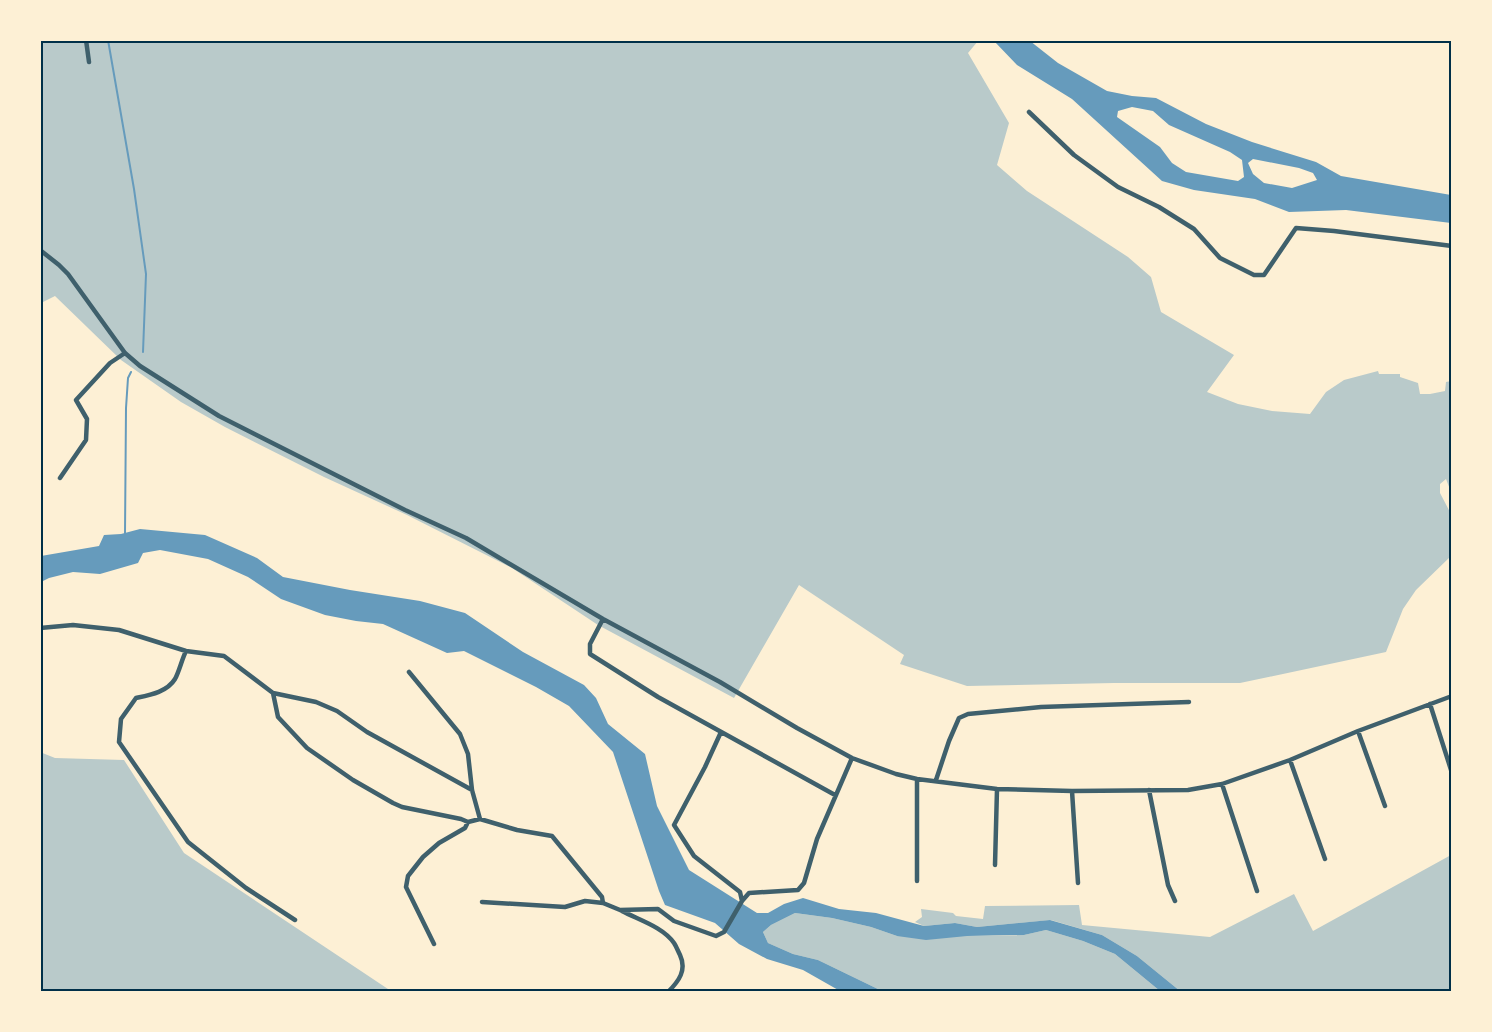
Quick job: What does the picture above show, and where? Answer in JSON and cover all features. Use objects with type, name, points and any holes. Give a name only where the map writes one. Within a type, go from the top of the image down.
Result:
[{"type":"street","points":[[86,40],[89,62]]},
{"type":"street","points":[[1029,112],[1074,154],[1118,187],[1159,207],[1194,229],[1220,258],[1254,275],[1264,275],[1296,228],[1452,246]]},
{"type":"street","points":[[40,250],[68,274],[125,353],[140,366],[219,416],[405,510],[466,538],[603,619],[720,682],[797,728],[852,758],[896,774],[917,779],[997,789],[1188,790],[1222,784],[1290,760],[1358,731],[1452,696]]},
{"type":"street","points":[[60,478],[86,440],[87,419],[76,400],[110,363],[125,353]]},
{"type":"street","points":[[603,619],[590,644],[590,654],[658,697],[836,795]]},
{"type":"street","points":[[40,628],[73,625],[119,630],[186,651],[224,656],[273,693],[316,702],[337,711],[367,732],[472,790]]},
{"type":"street","points":[[186,651],[175,679],[161,691],[136,698],[121,718],[119,742],[188,842],[246,888],[295,920]]},
{"type":"street","points":[[410,672],[460,734],[468,754],[472,790],[480,819]]},
{"type":"street","points":[[273,693],[278,717],[307,748],[353,780],[402,807],[468,822],[480,819],[517,830],[552,836],[602,897],[603,903]]},
{"type":"street","points":[[936,780],[958,718],[968,714],[1041,707],[1189,702]]},
{"type":"street","points":[[1430,704],[1452,773]]},
{"type":"street","points":[[1358,731],[1384,806]]},
{"type":"street","points":[[721,732],[674,825],[694,856],[740,892],[742,901]]},
{"type":"street","points":[[620,910],[658,909],[674,921],[716,936],[724,932],[749,893],[798,890],[804,883],[817,839],[852,758]]},
{"type":"street","points":[[1290,760],[1325,859]]},
{"type":"street","points":[[917,779],[917,881]]},
{"type":"street","points":[[1222,784],[1257,891]]},
{"type":"street","points":[[995,865],[997,789]]},
{"type":"street","points":[[1149,790],[1168,885],[1175,901]]},
{"type":"street","points":[[1072,791],[1078,884]]},
{"type":"street","points":[[435,944],[406,887],[408,876],[423,857],[439,843],[465,828],[468,822]]},
{"type":"street","points":[[483,902],[565,907],[585,901],[603,903],[620,910],[660,930],[673,942],[683,961],[683,971],[678,982],[668,992]]},
{"type":"shaded area","points":[[41,41],[978,41],[968,53],[1009,123],[997,165],[1027,191],[1128,257],[1151,277],[1161,312],[1234,355],[1207,392],[1238,404],[1272,411],[1310,414],[1326,392],[1344,380],[1378,371],[1379,374],[1400,374],[1400,377],[1418,383],[1420,394],[1445,391],[1446,382],[1451,381],[1451,492],[1446,479],[1440,484],[1440,493],[1451,514],[1451,556],[1416,590],[1403,609],[1386,652],[1240,683],[967,686],[900,664],[904,655],[799,585],[734,698],[598,625],[512,568],[407,515],[324,477],[181,402],[121,360],[55,296],[41,303]]},
{"type":"shaded area","points":[[40,752],[55,758],[124,760],[184,853],[391,991],[41,991]]},
{"type":"shaded area","points":[[1451,855],[1451,991],[1180,991],[1137,956],[1102,935],[1051,920],[977,927],[955,923],[924,926],[915,922],[922,917],[921,909],[983,919],[985,906],[1079,905],[1082,925],[1210,937],[1294,894],[1313,931]]},
{"type":"shaded area","points":[[795,913],[832,918],[897,936],[1024,935],[1046,930],[1115,954],[1160,991],[882,991],[818,960],[793,954],[768,943],[763,932],[771,925]]},
{"type":"water","points":[[994,41],[1030,41],[1058,63],[1107,91],[1156,98],[1206,124],[1252,142],[1316,162],[1341,176],[1451,195],[1451,223],[1346,210],[1289,212],[1255,199],[1194,190],[1162,181],[1072,99],[1017,65]],"holes":[[[1132,107],[1153,111],[1169,125],[1230,152],[1242,160],[1244,177],[1238,181],[1186,172],[1172,163],[1160,147],[1117,117],[1118,111]],[[1253,159],[1299,168],[1313,173],[1317,180],[1292,188],[1264,183],[1253,174],[1248,163]]]},
{"type":"water","points":[[140,529],[205,535],[257,558],[283,577],[420,601],[465,613],[523,652],[584,685],[596,698],[608,724],[645,754],[657,806],[689,870],[757,913],[768,913],[784,904],[803,898],[839,909],[876,913],[924,926],[955,923],[977,927],[1050,920],[1102,935],[1137,956],[1180,991],[1160,991],[1115,954],[1046,930],[1024,935],[967,936],[926,940],[897,936],[832,918],[795,913],[771,925],[763,932],[768,943],[793,954],[818,960],[882,991],[840,991],[803,970],[767,959],[739,944],[715,923],[665,905],[613,752],[569,706],[536,687],[464,651],[447,653],[383,624],[325,615],[281,599],[248,577],[208,559],[160,550],[143,553],[138,563],[100,574],[73,572],[41,582],[41,556],[99,546],[104,535],[121,534]]},
{"type":"waterway","points":[[108,40],[146,274],[143,352]]},
{"type":"waterway","points":[[125,534],[126,408],[128,378],[131,372]]}]
